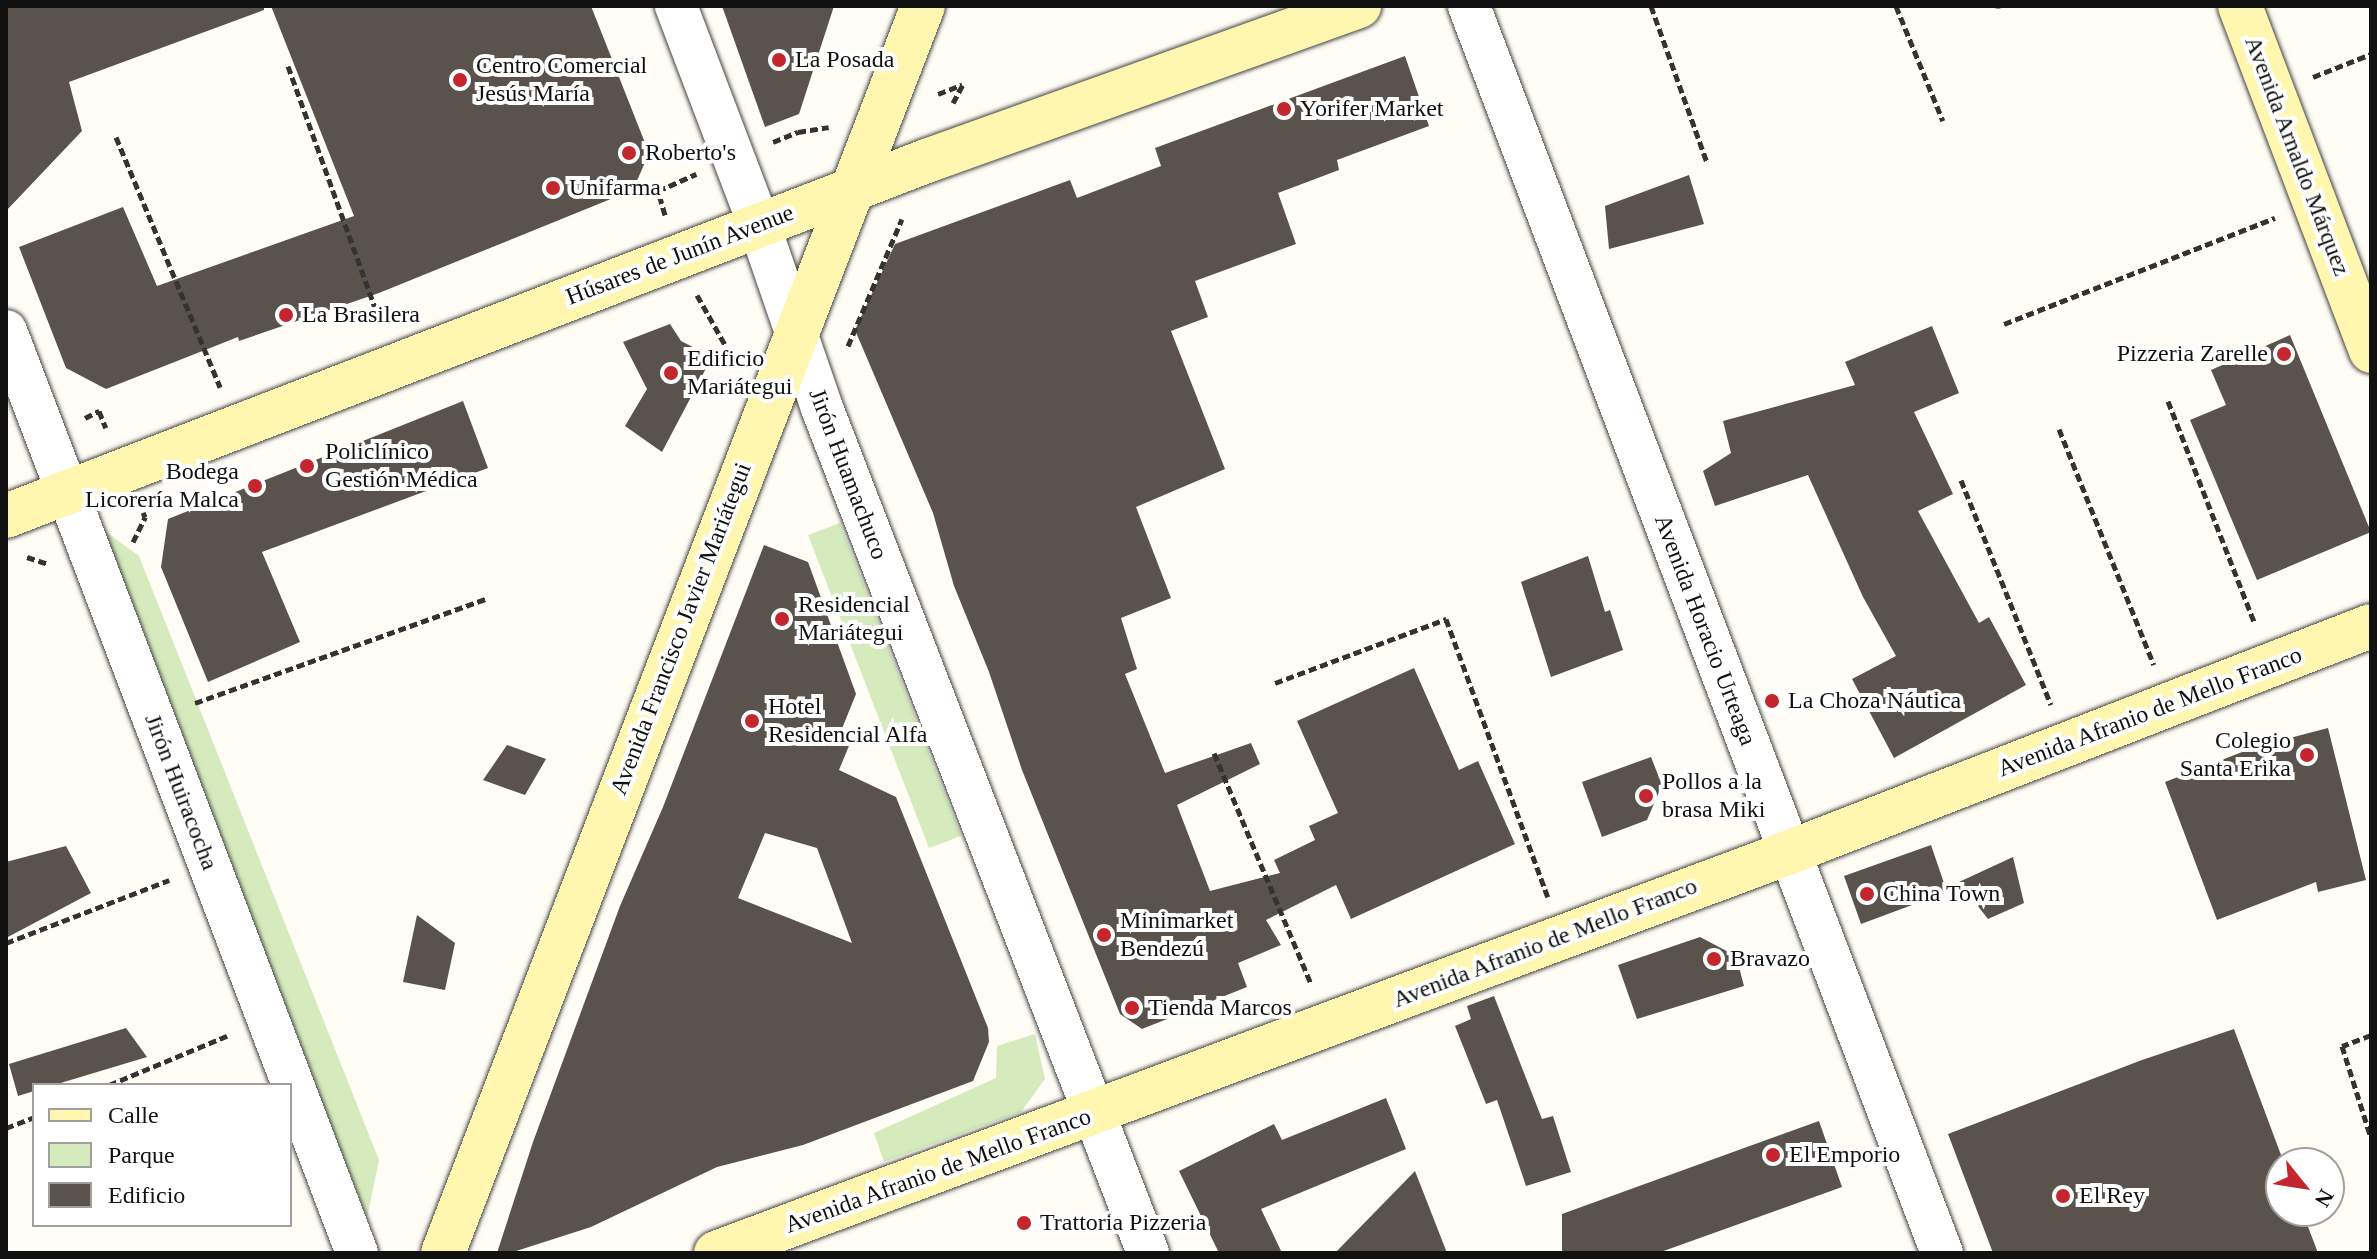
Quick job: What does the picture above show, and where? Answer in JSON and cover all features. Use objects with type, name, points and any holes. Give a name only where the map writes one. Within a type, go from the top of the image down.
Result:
[{"type":"street","name":"Jirón Huamachuco","points":[[676,6],[759,225],[795,332],[1148,1253]]},
{"type":"street","name":"Avenida Francisco Javier Mariátegui","points":[[443,1253],[923,6]]},
{"type":"street","name":"Húsares de Junín Avenue","points":[[6,516],[850,190],[1359,6]]},
{"type":"street","name":"Avenida Horacio Urteaga","points":[[1469,6],[1942,1253]]},
{"type":"street","name":"Avenida Arnaldo Márquez","points":[[2240,6],[2371,351]]},
{"type":"street","name":"Jirón Huiracocha","points":[[6,331],[357,1253]]},
{"type":"street","name":"Avenida Afranio de Mello Franco","points":[[716,1253],[1790,852],[2371,626]]},
{"type":"path","points":[[1651,6],[1707,162]]},
{"type":"path","points":[[1896,6],[1943,121]]},
{"type":"path","points":[[2273,94],[2371,54]]},
{"type":"path","points":[[288,66],[395,366]]},
{"type":"path","points":[[769,143],[798,132],[837,126]]},
{"type":"path","points":[[116,137],[238,426]]},
{"type":"path","points":[[658,191],[704,170]]},
{"type":"path","points":[[2004,324],[2315,203]]},
{"type":"path","points":[[843,358],[903,217]]},
{"type":"path","points":[[693,288],[741,373]]},
{"type":"path","points":[[2168,401],[2271,665]]},
{"type":"path","points":[[2059,429],[2170,704]]},
{"type":"path","points":[[1961,480],[2066,744]]},
{"type":"path","points":[[152,717],[488,598]]},
{"type":"path","points":[[1275,683],[1446,619],[1562,937]]},
{"type":"path","points":[[1214,753],[1328,1025]]},
{"type":"path","points":[[6,943],[209,864]]},
{"type":"path","points":[[114,1083],[268,1019]]},
{"type":"path","points":[[2371,1035],[2342,1046],[2371,1138]]},
{"type":"path","points":[[6,1128],[32,1118]]},
{"type":"green space","points":[[840,523],[961,836],[929,848],[808,535]]},
{"type":"green space","points":[[95,524],[139,556],[379,1160],[367,1218]]},
{"type":"green space","points":[[1035,1034],[1045,1079],[1021,1112],[884,1162],[874,1133],[996,1078],[997,1046]]},
{"type":"building","points":[[6,6],[264,6],[264,10],[69,82],[82,131],[6,211]]},
{"type":"building","name":"Centro Comercial Jesús María","points":[[271,6],[591,6],[649,153],[633,190],[379,293],[239,341],[238,337],[106,389],[66,368],[19,247],[123,207],[157,286],[354,216]]},
{"type":"building","name":"La Posada","points":[[722,6],[834,6],[799,114],[765,127]]},
{"type":"building","points":[[1405,56],[1429,126],[1337,160],[1339,170],[1278,193],[1296,244],[1195,281],[1208,317],[1171,331],[1225,469],[1136,507],[1171,598],[1121,618],[1137,669],[1125,674],[1165,773],[1251,743],[1260,764],[1177,805],[1210,891],[1280,873],[1274,860],[1315,840],[1309,826],[1338,813],[1297,721],[1414,668],[1459,770],[1478,761],[1515,844],[1351,919],[1336,885],[1266,920],[1281,945],[1238,963],[1247,987],[1142,1029],[1120,1014],[1022,770],[989,672],[954,586],[933,513],[855,330],[895,244],[1070,180],[1077,198],[1161,166],[1155,148]]},
{"type":"building","points":[[1689,175],[1704,224],[1609,249],[1605,206]]},
{"type":"building","name":"Edificio Mariátegui","points":[[670,324],[681,341],[712,357],[662,452],[625,426],[647,389],[623,342]]},
{"type":"building","points":[[1932,326],[1959,393],[1914,412],[1953,494],[1918,511],[1979,623],[1989,617],[2026,685],[1894,758],[1852,679],[1896,656],[1863,597],[1808,475],[1715,506],[1703,471],[1731,453],[1723,421],[1855,385],[1845,362]]},
{"type":"building","points":[[2290,335],[2371,532],[2257,580],[2190,420],[2226,405],[2211,370]]},
{"type":"building","points":[[463,401],[488,468],[262,552],[300,642],[208,682],[161,567],[168,519]]},
{"type":"building","points":[[764,545],[808,562],[856,694],[841,731],[853,736],[839,770],[896,797],[988,1028],[989,1042],[973,1081],[803,1145],[717,1167],[591,1227],[510,1253],[497,1253],[533,1142],[620,906],[663,807]],"holes":[[[765,833],[817,848],[852,943],[738,898]]]},
{"type":"building","points":[[1588,556],[1605,612],[1610,610],[1623,650],[1551,677],[1521,582]]},
{"type":"building","points":[[2328,728],[2366,880],[2318,892],[2316,882],[2217,920],[2165,782],[2255,747]]},
{"type":"building","points":[[507,745],[546,759],[525,795],[483,780]]},
{"type":"building","points":[[1651,757],[1662,785],[1647,820],[1602,837],[1582,782]]},
{"type":"building","points":[[1931,845],[1947,892],[1861,924],[1844,876]]},
{"type":"building","points":[[66,846],[91,893],[6,938],[6,862]]},
{"type":"building","points":[[2013,857],[2024,903],[1988,919],[1959,882]]},
{"type":"building","points":[[417,915],[455,943],[445,990],[403,982]]},
{"type":"building","points":[[1700,937],[1736,956],[1744,986],[1637,1019],[1618,965]]},
{"type":"building","points":[[1494,996],[1542,1119],[1553,1116],[1571,1172],[1526,1186],[1497,1100],[1486,1104],[1455,1026],[1471,1019],[1467,1006]]},
{"type":"building","points":[[126,1028],[147,1057],[61,1083],[32,1083],[32,1092],[18,1096],[9,1064]]},
{"type":"building","points":[[2234,1029],[2278,1147],[2265,1147],[2265,1227],[2308,1227],[2318,1253],[1993,1253],[1948,1134],[2142,1060]]},
{"type":"building","points":[[1386,1098],[1406,1149],[1261,1209],[1282,1253],[1219,1253],[1179,1171],[1274,1124],[1282,1140]]},
{"type":"building","points":[[1819,1121],[1842,1187],[1658,1253],[1562,1253],[1562,1214]]},
{"type":"building","points":[[1415,1171],[1447,1253],[1335,1253]]},
{"type":"place","name":"La Posada","points":[[779,60]]},
{"type":"place","name":"Centro Comercial Jesús María","points":[[460,80]]},
{"type":"place","name":"Yorifer Market","points":[[1284,109]]},
{"type":"place","name":"Roberto's","points":[[629,153]]},
{"type":"place","name":"Unifarma","points":[[553,188]]},
{"type":"place","name":"La Brasilera","points":[[286,315]]},
{"type":"place","name":"Pizzeria Zarelle","points":[[2284,354]]},
{"type":"place","name":"Edificio Mariátegui","points":[[671,373]]},
{"type":"place","name":"Policlínico Gestión Médica","points":[[307,466]]},
{"type":"place","name":"Bodega Licorería Malca","points":[[255,486]]},
{"type":"place","name":"Residencial Mariátegui","points":[[782,619]]},
{"type":"place","name":"La Choza Náutica","points":[[1772,701]]},
{"type":"place","name":"Hotel Residencial Alfa","points":[[752,721]]},
{"type":"place","name":"Colegio Santa Erika","points":[[2307,755]]},
{"type":"place","name":"Pollos a la brasa Miki","points":[[1646,796]]},
{"type":"place","name":"China Town","points":[[1867,894]]},
{"type":"place","name":"Minimarket Bendezú","points":[[1104,935]]},
{"type":"place","name":"Bravazo","points":[[1714,959]]},
{"type":"place","name":"Tienda Marcos","points":[[1132,1008]]},
{"type":"place","name":"El Emporio","points":[[1773,1155]]},
{"type":"place","name":"El Rey","points":[[2063,1196]]},
{"type":"place","name":"Trattoria Pizzeria","points":[[1024,1223]]}]
